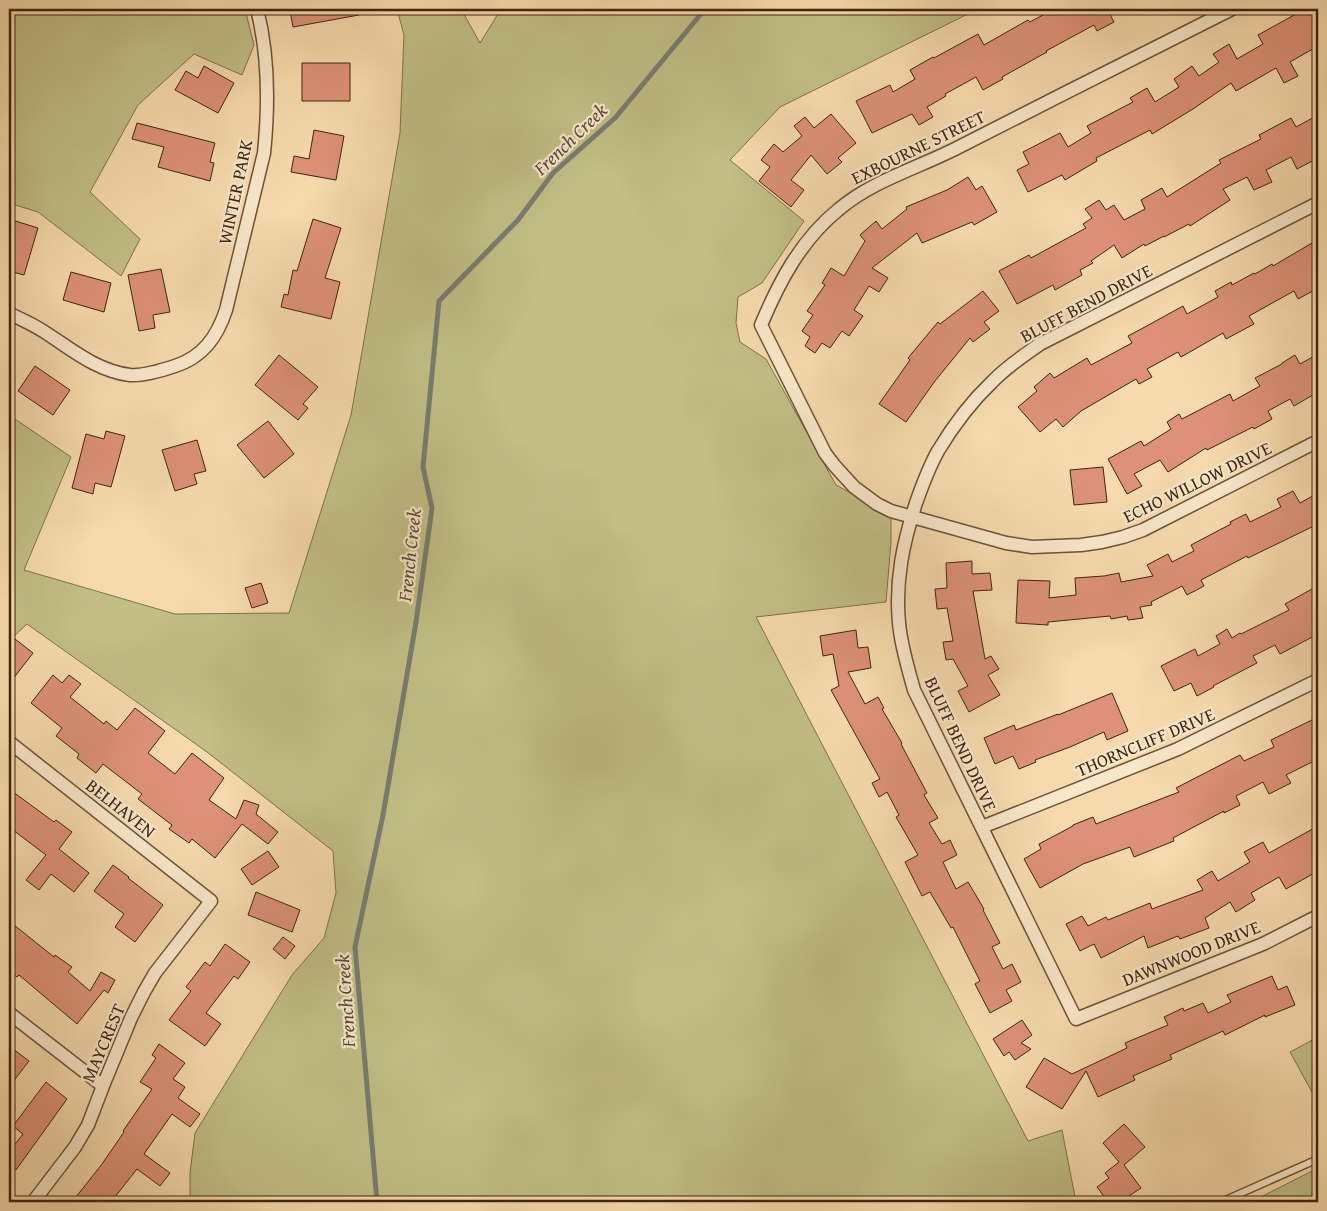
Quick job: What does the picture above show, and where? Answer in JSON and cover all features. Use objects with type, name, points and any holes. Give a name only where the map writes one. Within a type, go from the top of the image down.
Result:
[{"type":"street","name":"WINTER PARK","points":[[9,313],[41,330],[82,357],[115,372],[132,375],[163,370],[181,364],[208,346],[222,324],[226,310],[262,161],[267,127],[266,60],[262,28],[257,9]]},
{"type":"street","name":"EXBOURNE STREET","points":[[912,517],[891,510],[865,496],[848,482],[834,465],[825,453],[761,325],[774,295],[802,246],[857,194],[948,152],[1232,9]]},
{"type":"street","name":"BLUFF BEND DRIVE","points":[[1076,1019],[914,690],[899,623],[898,594],[900,565],[912,517],[922,487],[938,452],[956,424],[972,403],[1015,361],[1040,344],[1318,203]]},
{"type":"street","name":"ECHO WILLOW DRIVE","points":[[912,517],[1006,543],[1032,547],[1102,542],[1143,530],[1318,441]]},
{"type":"street","name":"THORNCLIFF DRIVE","points":[[982,828],[1178,749],[1318,680]]},
{"type":"street","name":"BELHAVEN","points":[[9,742],[212,901]]},
{"type":"street","name":"MAYCREST","points":[[33,1202],[75,1148],[88,1125],[144,992],[155,973],[212,901]]},
{"type":"street","name":"DAWNWOOD DRIVE","points":[[1076,1019],[1263,944],[1318,916]]},
{"type":"street","points":[[9,1013],[103,1086]]},
{"type":"lane","points":[[1221,1202],[1318,1159]]},
{"type":"shaded area","points":[[9,9],[245,9],[254,45],[242,75],[194,54],[138,105],[90,192],[140,239],[121,276],[38,212],[9,203]]},
{"type":"shaded area","points":[[397,9],[461,9],[480,43],[501,9],[978,9],[780,107],[730,160],[804,221],[762,283],[738,297],[736,323],[740,342],[766,359],[836,485],[891,515],[891,542],[886,602],[756,617],[1028,1141],[1062,1130],[1076,1202],[190,1202],[190,1173],[195,1133],[292,975],[324,938],[336,893],[333,851],[207,752],[27,624],[9,641],[9,415],[71,457],[24,570],[175,614],[289,613],[351,415],[400,133],[404,35]]},
{"type":"shaded area","points":[[1318,1037],[1318,1103],[1290,1052]]},
{"type":"shaded area","points":[[1318,1168],[1318,1202],[1251,1202]]},
{"type":"building","points":[[301,9],[358,9],[359,15],[293,27],[290,11]]},
{"type":"building","points":[[1054,9],[1107,9],[1114,22],[1097,31],[1094,25],[1046,51],[983,90],[976,77],[945,94],[946,96],[927,107],[933,117],[919,125],[912,114],[872,133],[856,101],[890,85],[893,92],[915,79],[910,70],[978,34],[984,45],[1028,20],[1030,22]]},
{"type":"building","points":[[1305,9],[1318,9],[1318,46],[1290,62],[1298,76],[1284,83],[1276,68],[1236,91],[1231,83],[1152,134],[1150,130],[1096,158],[1097,161],[1065,180],[1062,175],[1028,192],[1017,170],[1029,164],[1023,152],[1060,133],[1068,147],[1091,133],[1087,126],[1133,102],[1130,98],[1147,88],[1155,102],[1179,87],[1174,79],[1192,66],[1199,76],[1219,62],[1213,54],[1229,44],[1237,59],[1263,44],[1258,35]]},
{"type":"building","points":[[302,63],[350,63],[350,101],[302,101]]},
{"type":"building","points":[[204,66],[234,83],[218,113],[175,90],[186,71],[198,78]]},
{"type":"building","points":[[831,114],[856,143],[838,158],[842,162],[827,174],[811,155],[791,180],[804,190],[791,207],[759,181],[770,167],[761,160],[774,144],[783,152],[802,136],[794,126],[805,117],[814,128]]},
{"type":"building","points":[[1318,115],[1318,158],[1297,169],[1291,157],[1266,170],[1272,182],[1254,190],[1247,177],[1223,189],[1230,200],[1190,226],[1189,224],[1145,246],[1144,244],[1122,258],[1114,245],[1091,261],[1093,263],[1080,270],[1082,275],[1055,290],[1053,285],[1017,304],[999,271],[1029,255],[1031,258],[1086,228],[1083,224],[1092,218],[1085,209],[1099,200],[1106,210],[1114,205],[1124,220],[1145,209],[1141,200],[1162,188],[1167,197],[1221,163],[1219,160],[1261,139],[1259,135],[1291,118],[1296,127]]},
{"type":"building","points":[[137,123],[215,143],[210,162],[214,163],[210,181],[158,167],[164,147],[132,139]]},
{"type":"building","points":[[314,130],[344,136],[336,180],[291,172],[294,156],[309,159]]},
{"type":"building","points":[[968,177],[976,190],[982,186],[997,212],[974,225],[972,222],[922,243],[917,233],[872,268],[888,278],[879,292],[869,286],[854,310],[863,316],[849,336],[842,331],[830,348],[822,343],[815,353],[805,346],[810,337],[802,331],[813,315],[807,311],[825,285],[822,283],[831,268],[844,276],[865,241],[860,235],[876,221],[882,229],[907,209],[906,207],[947,190]]},
{"type":"building","points":[[9,219],[38,228],[24,275],[9,271]]},
{"type":"building","points":[[313,219],[341,228],[325,278],[340,282],[331,319],[281,307],[284,294],[288,295],[293,270],[297,271]]},
{"type":"building","points":[[1312,243],[1318,254],[1318,288],[1298,299],[1294,291],[1249,316],[1254,324],[1226,339],[1223,333],[1181,357],[1178,352],[1147,369],[1152,377],[1139,384],[1136,379],[1081,411],[1063,427],[1056,419],[1040,432],[1018,407],[1037,391],[1034,387],[1050,373],[1054,378],[1087,358],[1091,365],[1132,343],[1128,336],[1183,306],[1187,314],[1218,297],[1215,291],[1231,282],[1232,285],[1272,264],[1273,266]]},
{"type":"building","points":[[161,269],[170,312],[153,315],[155,328],[139,331],[128,275]]},
{"type":"building","points":[[71,272],[111,283],[104,312],[63,300]]},
{"type":"building","points":[[983,291],[999,311],[984,322],[990,329],[973,342],[970,338],[935,381],[906,422],[879,404],[910,360],[908,358],[938,322],[940,324]]},
{"type":"building","points":[[1318,354],[1318,392],[1294,406],[1290,399],[1268,411],[1272,419],[1207,450],[1206,448],[1168,472],[1160,460],[1134,474],[1142,486],[1127,494],[1108,459],[1141,441],[1144,446],[1171,429],[1167,422],[1179,414],[1182,419],[1230,394],[1233,401],[1260,386],[1255,378],[1295,355],[1300,364]]},
{"type":"building","points":[[279,355],[318,387],[303,404],[308,408],[298,420],[255,385]]},
{"type":"building","points":[[35,366],[70,390],[53,415],[18,391]]},
{"type":"building","points":[[268,421],[294,454],[264,478],[237,445]]},
{"type":"building","points":[[106,431],[125,436],[111,487],[95,483],[93,494],[72,488],[86,434],[104,439]]},
{"type":"building","points":[[197,440],[206,471],[194,474],[197,484],[175,491],[162,450]]},
{"type":"building","points":[[1103,467],[1107,502],[1074,505],[1070,470]]},
{"type":"building","points":[[1293,491],[1300,503],[1318,493],[1318,524],[1248,558],[1247,556],[1201,580],[1204,586],[1187,595],[1182,586],[1151,602],[1152,605],[1140,607],[1143,618],[1128,620],[1127,616],[1111,619],[1110,616],[1048,622],[1048,625],[1016,623],[1018,580],[1050,581],[1049,598],[1076,595],[1075,578],[1119,573],[1121,582],[1153,576],[1147,565],[1168,554],[1172,562],[1194,551],[1191,545],[1246,514],[1250,522],[1281,507],[1277,499]]},
{"type":"building","points":[[972,561],[972,574],[990,573],[992,590],[973,591],[985,659],[991,656],[999,669],[988,675],[1000,695],[969,712],[958,691],[968,686],[953,659],[946,660],[943,642],[953,641],[947,608],[937,609],[935,589],[947,588],[946,563]]},
{"type":"building","points":[[261,583],[268,603],[252,608],[245,588]]},
{"type":"building","points":[[1312,589],[1318,601],[1318,634],[1280,654],[1275,645],[1253,656],[1257,663],[1197,696],[1191,683],[1174,691],[1161,666],[1195,649],[1198,656],[1220,644],[1216,636],[1227,629],[1232,638],[1289,610],[1285,604]]},
{"type":"building","points":[[856,630],[858,648],[868,647],[871,668],[848,672],[865,704],[878,697],[884,708],[882,709],[902,743],[927,793],[924,795],[938,818],[929,823],[942,844],[950,840],[957,855],[943,862],[956,889],[968,882],[984,909],[1000,943],[992,947],[1003,969],[1012,964],[1021,982],[1006,990],[1012,1001],[990,1013],[975,984],[980,981],[953,927],[951,928],[930,892],[922,896],[905,862],[918,855],[896,817],[899,815],[887,792],[879,797],[872,783],[880,779],[831,690],[839,686],[833,654],[823,656],[820,636]]},
{"type":"building","points":[[15,639],[33,653],[9,684],[9,648]]},
{"type":"building","points":[[53,675],[62,683],[69,675],[81,684],[70,697],[104,724],[106,721],[117,730],[135,708],[165,731],[148,753],[175,774],[192,753],[224,778],[209,800],[236,819],[244,800],[259,805],[256,814],[278,832],[268,844],[242,824],[215,858],[192,839],[189,843],[169,829],[172,825],[138,799],[142,794],[103,764],[96,773],[77,758],[79,754],[56,736],[62,728],[31,703]]},
{"type":"building","points":[[1112,693],[1128,731],[1107,740],[1104,732],[1035,760],[1036,762],[1019,769],[1013,756],[995,764],[984,738],[1014,725],[1016,730]]},
{"type":"building","points":[[1318,717],[1318,759],[1286,775],[1291,783],[1269,794],[1263,782],[1236,796],[1240,805],[1224,813],[1224,811],[1173,838],[1174,841],[1134,857],[1130,847],[1083,864],[1040,888],[1024,859],[1041,849],[1039,844],[1073,825],[1093,817],[1096,824],[1179,792],[1176,788],[1240,755],[1244,761],[1274,747],[1271,740]]},
{"type":"building","points":[[9,789],[54,822],[56,820],[72,832],[59,849],[89,873],[74,892],[51,874],[39,890],[26,880],[46,855],[9,827]]},
{"type":"building","points":[[1318,826],[1318,871],[1286,889],[1279,877],[1251,893],[1255,900],[1236,912],[1230,902],[1205,918],[1209,928],[1180,939],[1178,936],[1148,948],[1144,936],[1101,958],[1094,944],[1080,951],[1066,924],[1082,916],[1088,926],[1106,917],[1108,920],[1150,903],[1152,909],[1203,890],[1197,880],[1212,871],[1218,881],[1250,862],[1244,852],[1263,842],[1269,853]]},
{"type":"building","points":[[268,851],[279,867],[252,885],[241,869]]},
{"type":"building","points":[[113,865],[163,905],[135,942],[115,927],[124,914],[94,891]]},
{"type":"building","points":[[256,892],[300,910],[292,932],[248,915]]},
{"type":"building","points":[[9,921],[54,957],[55,955],[72,967],[68,972],[90,991],[101,972],[115,980],[108,993],[104,990],[77,1024],[19,975],[17,977],[9,971]]},
{"type":"building","points":[[283,937],[295,946],[285,959],[273,949]]},
{"type":"building","points":[[225,944],[250,962],[238,979],[234,976],[206,1013],[221,1024],[205,1046],[169,1020],[191,991],[186,987],[205,962],[210,966]]},
{"type":"building","points":[[1272,976],[1278,990],[1287,986],[1295,1005],[1265,1017],[1265,1015],[1225,1035],[1223,1031],[1170,1055],[1172,1059],[1133,1076],[1135,1080],[1098,1097],[1086,1071],[1062,1109],[1026,1087],[1044,1058],[1072,1074],[1127,1048],[1125,1043],[1168,1025],[1164,1017],[1183,1008],[1184,1011],[1203,1003],[1208,1013],[1231,1002],[1227,995]]},
{"type":"building","points":[[1022,1020],[1032,1035],[1021,1043],[1031,1049],[1015,1060],[1009,1052],[1004,1056],[993,1039]]},
{"type":"building","points":[[159,1044],[185,1063],[173,1079],[185,1087],[178,1098],[200,1114],[190,1127],[172,1114],[144,1154],[170,1173],[160,1186],[137,1169],[111,1202],[72,1202],[102,1164],[152,1089],[140,1082],[156,1058],[152,1055]]},
{"type":"building","points":[[9,1046],[29,1061],[9,1087]]},
{"type":"building","points":[[46,1082],[67,1099],[16,1170],[9,1164],[9,1152],[23,1134],[13,1126]]},
{"type":"building","points":[[1124,1124],[1145,1147],[1124,1165],[1141,1188],[1120,1202],[1108,1202],[1097,1187],[1109,1178],[1105,1173],[1119,1162],[1103,1143]]},
{"type":"waterway","name":"French Creek","points":[[377,1202],[355,947],[383,815],[416,622],[432,508],[423,467],[439,301],[518,220],[553,173],[615,118],[705,9]]}]
